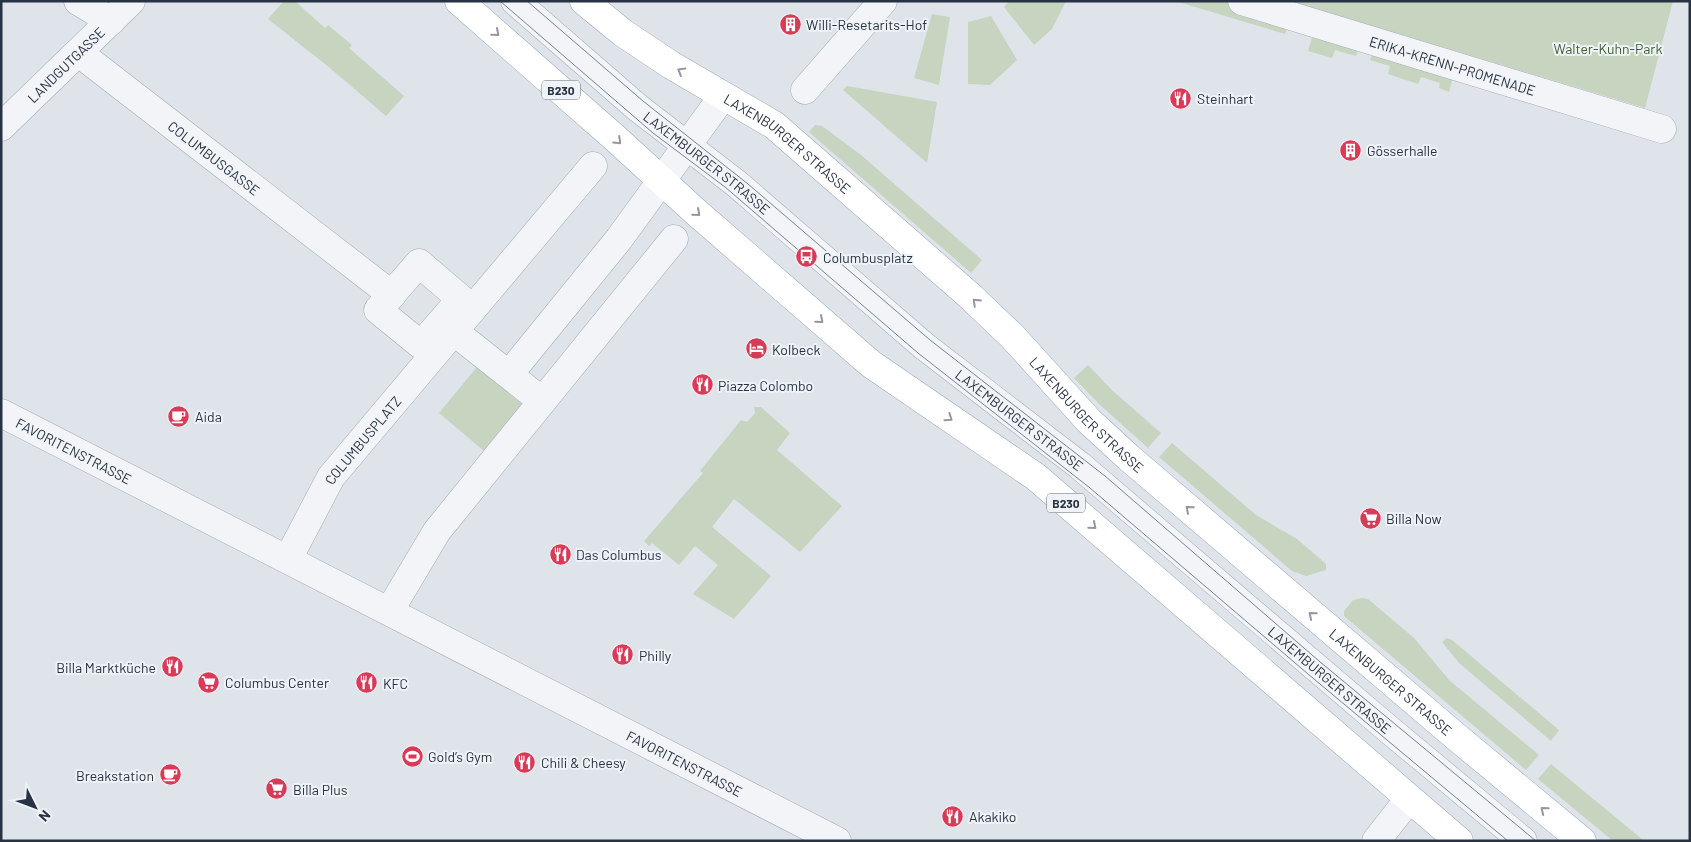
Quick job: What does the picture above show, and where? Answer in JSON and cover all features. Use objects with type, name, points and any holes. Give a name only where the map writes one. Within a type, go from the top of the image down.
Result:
[{"type":"main road","name":"B230","points":[[459,1],[661,181],[871,364],[1036,477],[1459,841]]},
{"type":"main road","name":"LAXENBURGER STRASSE","points":[[584,1],[623,33],[723,96],[774,125],[970,296],[1012,336],[1089,421],[1128,457],[1446,729],[1582,841]]},
{"type":"street","points":[[78,1],[111,21]]},
{"type":"street","name":"LANDGUTGASSE","points":[[1,127],[131,1]]},
{"type":"street","name":"LAXEMBURGER STRASSE","points":[[515,1],[638,108],[737,184],[960,376],[1079,465],[1386,728],[1523,841]]},
{"type":"street","points":[[805,90],[883,1]]},
{"type":"street","name":"ERIKA-KRENN-PROMENADE","points":[[1242,1],[1662,129]]},
{"type":"street","name":"COLUMBUSGASSE","points":[[79,53],[392,295]]},
{"type":"street","points":[[519,362],[618,239],[723,96]]},
{"type":"street","name":"COLUMBUSPLATZ","points":[[288,559],[331,477],[448,327],[593,166]]},
{"type":"street","points":[[288,559],[390,610],[437,531],[674,239]]},
{"type":"street","name":"COLUMBUSPLATZ","points":[[419,264],[461,299],[448,327],[421,345],[378,310],[419,264]]},
{"type":"street","points":[[448,327],[542,401]]},
{"type":"street","name":"FAVORITENSTRASSE","points":[[1,413],[288,559]]},
{"type":"street","name":"FAVORITENSTRASSE","points":[[390,610],[829,839]]},
{"type":"street","points":[[1376,841],[1409,799]]},
{"type":"green space","points":[[284,1],[296,2],[325,28],[328,25],[352,45],[349,48],[404,96],[386,116],[330,68],[268,19]]},
{"type":"green space","points":[[1009,1],[1066,1],[1052,29],[1034,45],[1004,7]]},
{"type":"green space","points":[[1175,1],[1227,1],[1249,12],[1289,23],[1285,34]]},
{"type":"green space","name":"Walter-Kuhn-Park","points":[[1290,1],[1673,1],[1645,108]]},
{"type":"green space","points":[[932,14],[950,17],[939,85],[914,78]]},
{"type":"green space","points":[[991,16],[1017,60],[990,85],[968,84],[968,22]]},
{"type":"green space","points":[[1314,31],[1360,44],[1356,56],[1335,50],[1332,58],[1308,51]]},
{"type":"green space","points":[[1374,49],[1454,72],[1449,92],[1439,88],[1440,83],[1421,77],[1418,84],[1388,74],[1390,66],[1370,60]]},
{"type":"green space","points":[[847,86],[937,102],[927,163],[843,90]]},
{"type":"green space","points":[[815,125],[822,126],[861,155],[982,260],[971,273],[809,132]]},
{"type":"green space","points":[[1088,365],[1113,391],[1161,433],[1148,448],[1099,404],[1074,378]]},
{"type":"green space","points":[[477,367],[522,404],[484,451],[439,413]]},
{"type":"green space","points":[[754,407],[761,407],[790,433],[777,450],[842,506],[800,552],[734,499],[712,527],[771,576],[734,619],[693,594],[718,565],[695,546],[679,565],[652,543],[649,546],[644,541],[703,473],[700,471],[741,420],[747,422],[755,413]]},
{"type":"green space","points":[[1172,443],[1256,515],[1297,539],[1326,564],[1326,570],[1306,576],[1292,571],[1159,457]]},
{"type":"green space","points":[[1368,599],[1414,638],[1449,680],[1539,755],[1526,770],[1344,616],[1344,611],[1353,600]]},
{"type":"green space","points":[[1447,638],[1452,640],[1559,730],[1551,741],[1459,663],[1442,642]]},
{"type":"green space","points":[[1551,764],[1643,841],[1613,841],[1538,779]]},
{"type":"tram line","points":[[500,1],[653,133],[725,187],[918,353],[1090,488],[1508,841]]},
{"type":"tram line","points":[[527,1],[643,101],[748,184],[930,340],[1105,476],[1319,661],[1536,841]]},
{"type":"place","name":"Willi-Resetarits-Hof","points":[[790,24]]},
{"type":"place","name":"Steinhart","points":[[1181,98]]},
{"type":"place","name":"Gösserhalle","points":[[1351,150]]},
{"type":"place","name":"Columbusplatz","points":[[807,257]]},
{"type":"place","name":"Kolbeck","points":[[756,349]]},
{"type":"place","name":"Piazza Colombo","points":[[702,385]]},
{"type":"place","name":"Aida","points":[[179,416]]},
{"type":"place","name":"Billa Now","points":[[1370,518]]},
{"type":"place","name":"Das Columbus","points":[[560,554]]},
{"type":"place","name":"Philly","points":[[623,655]]},
{"type":"place","name":"Billa Marktküche","points":[[172,667]]},
{"type":"place","name":"Columbus Center","points":[[209,682]]},
{"type":"place","name":"KFC","points":[[367,683]]},
{"type":"place","name":"Gold’s Gym","points":[[412,756]]},
{"type":"place","name":"Chili & Cheesy","points":[[525,762]]},
{"type":"place","name":"Breakstation","points":[[170,775]]},
{"type":"place","name":"Billa Plus","points":[[277,789]]},
{"type":"place","name":"Akakiko","points":[[953,816]]}]
